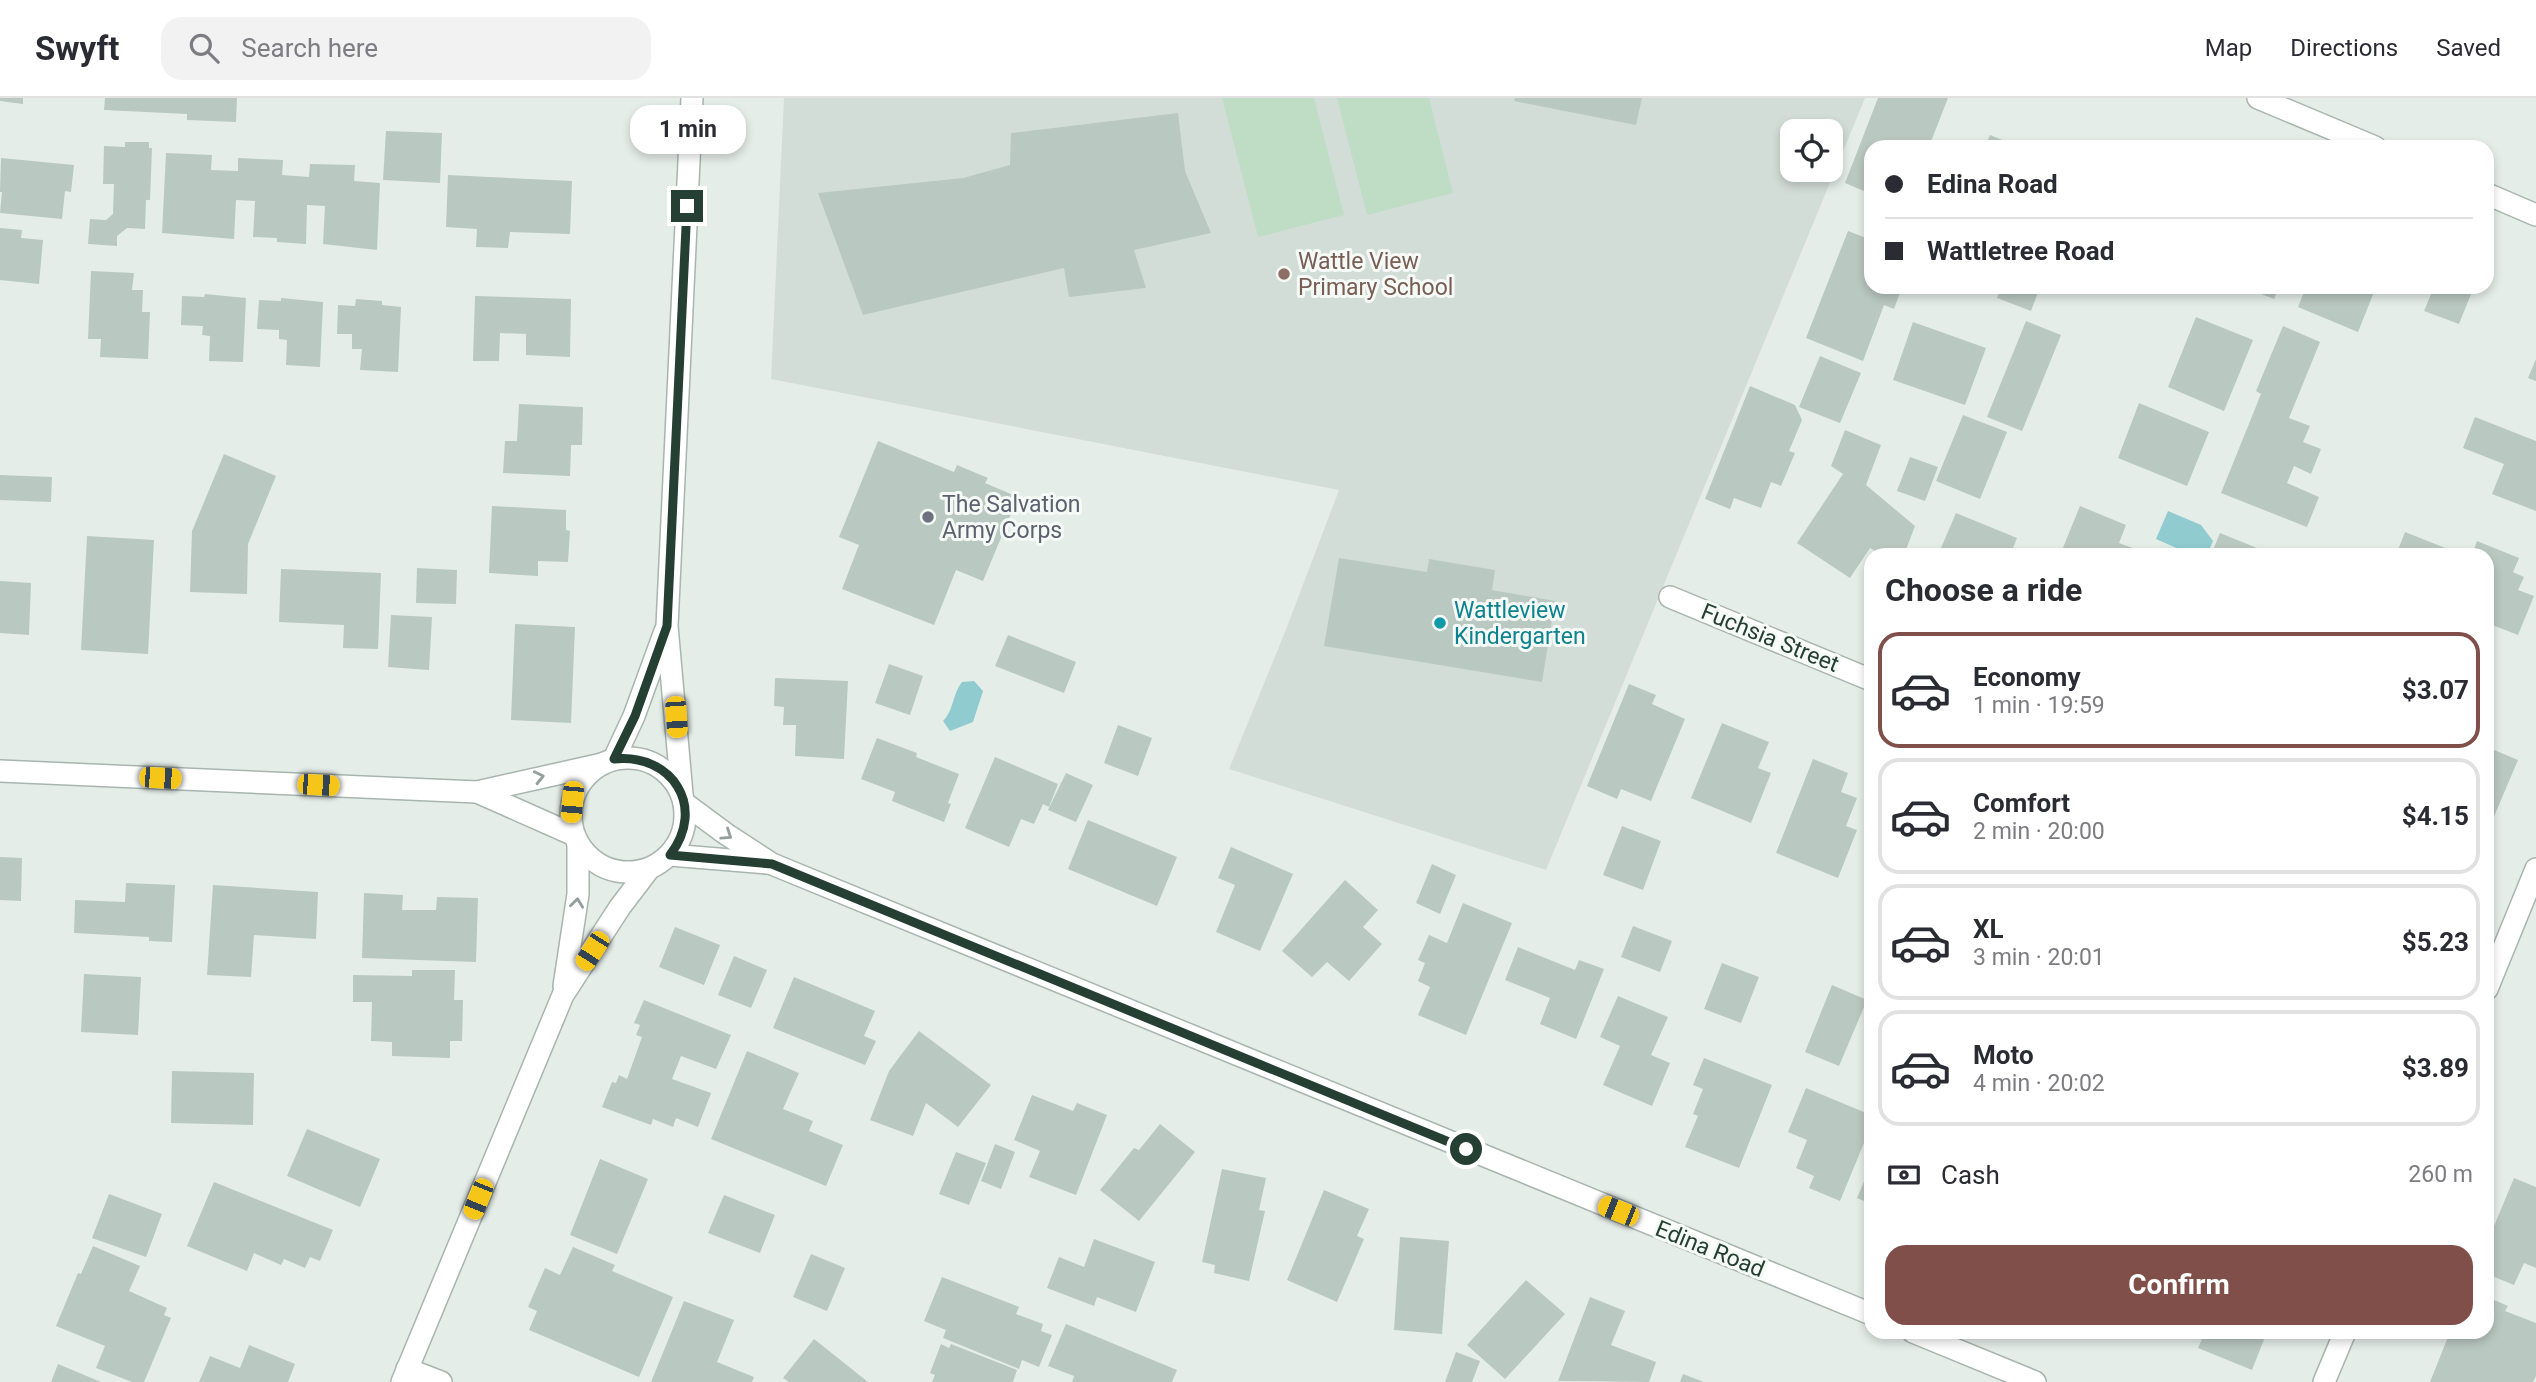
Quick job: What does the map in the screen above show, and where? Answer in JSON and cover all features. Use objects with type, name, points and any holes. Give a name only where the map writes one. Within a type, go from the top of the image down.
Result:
[{"type":"street","points":[[441,1382],[405,1376],[563,995],[620,907],[649,869],[670,855],[679,844],[684,830],[686,817],[667,626],[692,98]]},
{"type":"street","points":[[2258,98],[2358,140]]},
{"type":"street","points":[[2494,197],[2536,215]]},
{"type":"street","name":"Fuchsia Street","points":[[1670,597],[1864,677]]},
{"type":"street","points":[[563,995],[578,894],[576,839],[570,819],[572,802],[578,787],[588,774],[608,762],[635,716],[667,626]]},
{"type":"street","points":[[0,771],[477,792],[631,757],[662,769],[674,780],[683,798]]},
{"type":"street","points":[[477,792],[576,839],[588,856],[601,866],[616,872],[649,869]]},
{"type":"street","name":"Edina Road","points":[[683,798],[726,834],[772,864],[1864,1311]]},
{"type":"street","name":"Edina Road","points":[[670,855],[772,864]]},
{"type":"street","points":[[2497,937],[2536,869]]},
{"type":"street","points":[[1930,1339],[2035,1382]]},
{"type":"street","points":[[2324,1382],[2342,1339]]},
{"type":"shaded area","name":"Wattle View Primary School","points":[[784,98],[1865,98],[1843,151],[1843,119],[1780,119],[1780,182],[1830,182],[1546,870],[1229,769],[1339,490],[771,379]]},
{"type":"green space","points":[[1222,98],[1314,98],[1344,215],[1258,237]]},
{"type":"green space","points":[[1337,98],[1429,98],[1453,193],[1367,215]]},
{"type":"water","points":[[2168,511],[2201,525],[2213,541],[2210,548],[2176,548],[2156,539]]},
{"type":"water","points":[[974,681],[983,691],[973,722],[950,731],[943,721],[959,687],[962,682]]},
{"type":"building","points":[[0,98],[23,98],[23,104],[0,101]]},
{"type":"building","points":[[105,98],[237,98],[236,122],[187,120],[187,114],[104,110]]},
{"type":"building","points":[[1515,98],[1642,98],[1636,125],[1514,101]]},
{"type":"building","points":[[1878,98],[1948,98],[1932,140],[1864,140],[1864,191],[1845,183]]},
{"type":"building","points":[[1178,113],[1185,171],[1211,233],[1134,250],[1146,288],[1069,297],[1064,268],[863,315],[818,193],[963,178],[1010,165],[1011,133]]},
{"type":"building","points":[[386,131],[442,133],[440,183],[383,180]]},
{"type":"building","points":[[1990,135],[2002,140],[1988,140]]},
{"type":"building","points":[[125,142],[149,142],[149,148],[152,148],[150,200],[146,200],[145,229],[127,228],[117,236],[117,246],[88,244],[90,219],[106,220],[113,214],[114,184],[103,184],[104,146],[125,147]]},
{"type":"building","points":[[166,153],[212,155],[211,170],[238,171],[238,158],[283,160],[282,175],[309,177],[310,164],[355,165],[354,181],[380,183],[377,250],[323,244],[325,206],[307,205],[306,244],[277,242],[277,238],[253,237],[255,201],[236,200],[234,239],[162,233]]},
{"type":"building","points":[[1,158],[74,165],[71,192],[65,191],[62,219],[0,213]]},
{"type":"building","points":[[448,175],[572,181],[570,234],[510,232],[508,248],[476,247],[477,229],[446,227]]},
{"type":"building","points":[[0,228],[22,230],[21,238],[43,240],[39,284],[0,280]]},
{"type":"building","points":[[1848,231],[1864,237],[1864,294],[1899,294],[1894,309],[1884,305],[1863,361],[1806,338]]},
{"type":"building","points":[[91,271],[134,273],[132,290],[143,290],[142,312],[150,312],[148,359],[100,357],[101,339],[88,339]]},
{"type":"building","points":[[205,294],[246,298],[243,362],[209,361],[210,336],[202,335],[203,326],[181,325],[182,296],[204,297]]},
{"type":"building","points":[[1998,294],[2037,294],[2031,311],[1997,298]]},
{"type":"building","points":[[2261,294],[2276,294],[2274,299]]},
{"type":"building","points":[[2303,294],[2373,294],[2358,332],[2298,307]]},
{"type":"building","points":[[2431,294],[2471,294],[2459,324],[2424,311]]},
{"type":"building","points":[[475,296],[571,299],[570,357],[526,355],[526,334],[500,333],[499,361],[473,361]]},
{"type":"building","points":[[281,298],[323,302],[320,367],[286,365],[287,340],[279,339],[279,330],[257,329],[259,300],[281,301]]},
{"type":"building","points":[[356,299],[382,301],[382,305],[401,307],[398,372],[360,370],[362,349],[352,349],[352,334],[337,334],[338,305],[355,306]]},
{"type":"building","points":[[2196,317],[2253,340],[2224,411],[2168,387]]},
{"type":"building","points":[[2026,321],[2061,335],[2022,431],[1987,417]]},
{"type":"building","points":[[1913,322],[1986,348],[1965,405],[1893,380]]},
{"type":"building","points":[[2283,326],[2320,342],[2289,418],[2310,426],[2303,442],[2321,449],[2311,474],[2294,466],[2287,483],[2319,497],[2307,527],[2221,493],[2261,394],[2256,391]]},
{"type":"building","points":[[1820,356],[1861,373],[1840,423],[1799,407]]},
{"type":"building","points":[[2536,359],[2536,381],[2528,378]]},
{"type":"building","points":[[1750,386],[1795,405],[1802,420],[1789,451],[1795,453],[1781,486],[1771,482],[1761,508],[1734,498],[1730,509],[1705,499]]},
{"type":"building","points":[[2139,403],[2209,432],[2187,486],[2118,458]]},
{"type":"building","points":[[519,404],[583,407],[582,445],[571,445],[570,476],[503,473],[505,441],[517,441]]},
{"type":"building","points":[[1963,415],[2007,432],[1980,499],[1936,481]]},
{"type":"building","points":[[2475,417],[2536,441],[2536,511],[2492,494],[2504,464],[2463,448]]},
{"type":"building","points":[[1845,430],[1881,445],[1866,485],[1915,526],[1907,548],[1864,548],[1864,557],[1850,578],[1797,543],[1843,474],[1831,466]]},
{"type":"building","name":"The Salvation Army Corps","points":[[878,441],[954,472],[957,465],[988,478],[985,483],[1018,497],[983,581],[956,570],[934,625],[842,589],[859,545],[839,537]]},
{"type":"building","points":[[224,454],[276,476],[248,544],[247,594],[190,592],[192,531]]},
{"type":"building","points":[[1910,457],[1938,467],[1925,501],[1897,491]]},
{"type":"building","points":[[0,475],[52,477],[51,502],[0,500]]},
{"type":"building","points":[[492,506],[566,510],[566,530],[570,531],[568,562],[538,561],[538,576],[489,573]]},
{"type":"building","points":[[2080,506],[2126,525],[2119,543],[2132,548],[2063,548]]},
{"type":"building","points":[[1956,513],[2017,538],[2013,548],[1941,548]]},
{"type":"building","points":[[2405,532],[2445,548],[2399,548]]},
{"type":"building","points":[[2220,533],[2257,548],[2214,548]]},
{"type":"building","points":[[87,536],[154,540],[148,654],[81,650]]},
{"type":"building","points":[[2477,541],[2519,558],[2513,572],[2524,577],[2518,590],[2534,596],[2518,635],[2494,626],[2494,548],[2474,548]]},
{"type":"building","name":"Wattleview Kindergarten","points":[[1339,558],[1427,572],[1429,559],[1495,570],[1492,590],[1555,601],[1542,682],[1324,646]]},
{"type":"building","points":[[417,568],[457,570],[456,604],[416,603]]},
{"type":"building","points":[[281,569],[381,573],[378,649],[343,648],[344,625],[279,622]]},
{"type":"building","points":[[0,581],[31,583],[29,635],[0,633]]},
{"type":"building","points":[[391,615],[432,617],[429,670],[388,667]]},
{"type":"building","points":[[515,624],[575,627],[571,723],[511,720]]},
{"type":"building","points":[[1008,635],[1076,662],[1064,693],[995,666]]},
{"type":"building","points":[[889,664],[923,676],[910,715],[875,703]]},
{"type":"building","points":[[775,678],[848,681],[844,759],[795,756],[796,725],[783,725],[784,707],[774,706]]},
{"type":"building","points":[[1629,684],[1656,695],[1652,704],[1685,719],[1651,801],[1621,789],[1617,799],[1587,786]]},
{"type":"building","points":[[1722,723],[1769,742],[1758,768],[1771,773],[1751,823],[1691,798]]},
{"type":"building","points":[[1118,725],[1152,738],[1138,776],[1104,763]]},
{"type":"building","points":[[877,738],[917,753],[916,757],[959,774],[944,822],[892,801],[895,792],[861,779]]},
{"type":"building","points":[[2494,750],[2518,760],[2494,817]]},
{"type":"building","points":[[995,757],[1058,784],[1049,807],[1043,804],[1034,824],[1021,819],[1009,847],[965,828]]},
{"type":"building","points":[[1813,759],[1848,773],[1841,792],[1857,798],[1846,826],[1857,830],[1838,878],[1776,853]]},
{"type":"building","points":[[1066,773],[1093,785],[1076,822],[1048,810]]},
{"type":"building","points":[[1088,820],[1177,857],[1157,906],[1068,869]]},
{"type":"building","points":[[1622,826],[1661,841],[1643,890],[1603,875]]},
{"type":"building","points":[[1231,847],[1293,874],[1260,951],[1216,932],[1235,885],[1218,878]]},
{"type":"building","points":[[0,857],[22,858],[21,901],[0,900]]},
{"type":"building","points":[[1432,864],[1456,875],[1440,914],[1416,903]]},
{"type":"building","points":[[1345,880],[1378,910],[1363,927],[1382,944],[1349,981],[1327,962],[1312,977],[1282,951]]},
{"type":"building","points":[[126,883],[175,885],[172,942],[149,941],[149,937],[74,933],[75,900],[125,902]]},
{"type":"building","points":[[213,885],[318,892],[316,939],[254,935],[251,977],[207,975]]},
{"type":"building","points":[[364,893],[403,895],[402,910],[436,910],[437,897],[478,898],[476,962],[362,958]]},
{"type":"building","points":[[1463,903],[1512,923],[1466,1035],[1418,1015],[1430,987],[1418,981],[1425,963],[1418,960],[1429,935],[1447,943]]},
{"type":"building","points":[[1633,926],[1672,941],[1660,972],[1621,957]]},
{"type":"building","points":[[675,927],[720,945],[704,985],[659,967]]},
{"type":"building","points":[[1518,947],[1575,970],[1579,960],[1604,969],[1576,1039],[1540,1024],[1550,998],[1505,980]]},
{"type":"building","points":[[734,956],[767,970],[751,1008],[718,995]]},
{"type":"building","points":[[1722,963],[1759,977],[1741,1023],[1704,1009]]},
{"type":"building","points":[[412,970],[455,970],[454,1000],[463,1000],[462,1041],[450,1041],[450,1058],[392,1056],[392,1042],[371,1041],[372,1002],[353,1002],[353,975],[412,976]]},
{"type":"building","points":[[84,974],[141,977],[138,1035],[81,1032]]},
{"type":"building","points":[[794,977],[875,1011],[864,1036],[876,1041],[865,1065],[773,1028]]},
{"type":"building","points":[[1832,985],[1864,999],[1864,1007],[1839,1066],[1805,1052]]},
{"type":"building","points":[[1618,996],[1668,1017],[1651,1055],[1670,1063],[1652,1106],[1603,1085],[1620,1046],[1600,1037]]},
{"type":"building","points":[[644,1000],[731,1035],[716,1069],[681,1056],[672,1079],[711,1093],[698,1127],[676,1118],[673,1127],[653,1119],[651,1125],[602,1107],[612,1082],[616,1083],[619,1075],[627,1079],[642,1037],[636,1035],[640,1025],[634,1023]]},
{"type":"building","points":[[919,1031],[991,1085],[958,1127],[926,1103],[913,1136],[870,1120],[889,1071]]},
{"type":"building","points":[[747,1051],[799,1073],[783,1109],[813,1121],[809,1131],[843,1145],[826,1186],[711,1139]]},
{"type":"building","points":[[1704,1058],[1772,1085],[1739,1168],[1685,1147],[1698,1116],[1693,1114],[1703,1089],[1693,1085]]},
{"type":"building","points":[[172,1071],[254,1073],[253,1125],[171,1123]]},
{"type":"building","points":[[1806,1088],[1864,1112],[1864,1143],[1840,1201],[1809,1188],[1814,1176],[1796,1168],[1807,1140],[1788,1132]]},
{"type":"building","points":[[1032,1095],[1073,1111],[1077,1103],[1107,1115],[1076,1195],[1029,1177],[1040,1151],[1014,1140]]},
{"type":"building","points":[[1160,1124],[1195,1152],[1139,1221],[1100,1190],[1134,1148],[1139,1150]]},
{"type":"building","points":[[307,1129],[380,1159],[360,1207],[287,1176]]},
{"type":"building","points":[[995,1144],[1015,1152],[1001,1189],[981,1181]]},
{"type":"building","points":[[956,1152],[986,1163],[969,1205],[939,1194]]},
{"type":"building","points":[[600,1159],[648,1179],[617,1254],[570,1235]]},
{"type":"building","points":[[1222,1169],[1266,1178],[1259,1210],[1265,1211],[1249,1281],[1214,1273],[1215,1265],[1202,1262]]},
{"type":"building","points":[[2514,1178],[2536,1187],[2536,1268],[2524,1263],[2514,1285],[2494,1277],[2494,1226]]},
{"type":"building","points":[[214,1182],[333,1230],[320,1261],[310,1257],[305,1268],[284,1259],[281,1265],[254,1253],[247,1271],[187,1246]]},
{"type":"building","points":[[1864,1182],[1864,1201],[1857,1198]]},
{"type":"building","points":[[1324,1190],[1369,1209],[1357,1236],[1364,1239],[1337,1302],[1287,1280]]},
{"type":"building","points":[[109,1194],[162,1214],[146,1257],[92,1238]]},
{"type":"building","points":[[724,1195],[775,1215],[760,1253],[708,1233]]},
{"type":"building","points":[[1400,1237],[1449,1241],[1442,1334],[1394,1330]]},
{"type":"building","points":[[1094,1239],[1155,1262],[1136,1312],[1097,1297],[1094,1306],[1047,1288],[1059,1257],[1084,1267]]},
{"type":"building","points":[[93,1246],[140,1266],[129,1291],[167,1308],[164,1315],[171,1318],[144,1382],[132,1382],[96,1368],[105,1346],[56,1326],[78,1273],[81,1274]]},
{"type":"building","points":[[573,1247],[615,1265],[612,1271],[673,1297],[639,1377],[529,1330],[537,1311],[528,1307],[545,1268],[560,1275]]},
{"type":"building","points":[[811,1254],[845,1268],[827,1311],[793,1297]]},
{"type":"building","points":[[942,1277],[1019,1307],[1016,1314],[1043,1324],[1041,1331],[1052,1335],[1039,1367],[1022,1360],[1019,1369],[943,1338],[946,1330],[924,1321]]},
{"type":"building","points":[[1526,1280],[1565,1314],[1505,1379],[1467,1345]]},
{"type":"building","points":[[1590,1297],[1625,1311],[1611,1345],[1656,1362],[1649,1382],[1558,1381]]},
{"type":"building","points":[[2494,1300],[2508,1306],[2505,1311],[2536,1323],[2536,1376],[2533,1382],[2430,1382],[2447,1339],[2494,1339]]},
{"type":"building","points":[[684,1301],[734,1320],[717,1362],[754,1377],[752,1382],[651,1382]]},
{"type":"building","points":[[1066,1324],[1177,1370],[1172,1382],[1072,1382],[1074,1376],[1048,1366]]},
{"type":"building","points":[[814,1339],[868,1382],[789,1382],[783,1378]]},
{"type":"building","points":[[2202,1339],[2264,1339],[2252,1370],[2198,1348]]},
{"type":"building","points":[[941,1344],[949,1348],[951,1344],[1017,1370],[1013,1382],[932,1382],[935,1375],[930,1373]]},
{"type":"building","points":[[249,1345],[295,1364],[288,1382],[199,1382],[210,1356],[240,1368]]},
{"type":"building","points":[[1456,1352],[1480,1361],[1472,1382],[1445,1382]]},
{"type":"building","points":[[58,1364],[101,1382],[51,1382]]},
{"type":"building","points":[[1683,1374],[1704,1382],[1680,1382]]},
{"type":"place","name":"Wattle View Primary School","points":[[1284,274]]},
{"type":"place","name":"The Salvation Army Corps","points":[[928,517]]},
{"type":"place","name":"Wattleview Kindergarten","points":[[1440,623]]},
{"type":"route","points":[[687,206],[667,626],[635,716],[614,759],[631,757],[647,761],[674,780],[682,794],[686,817],[679,844],[670,855],[772,864],[1466,1149]]}]
